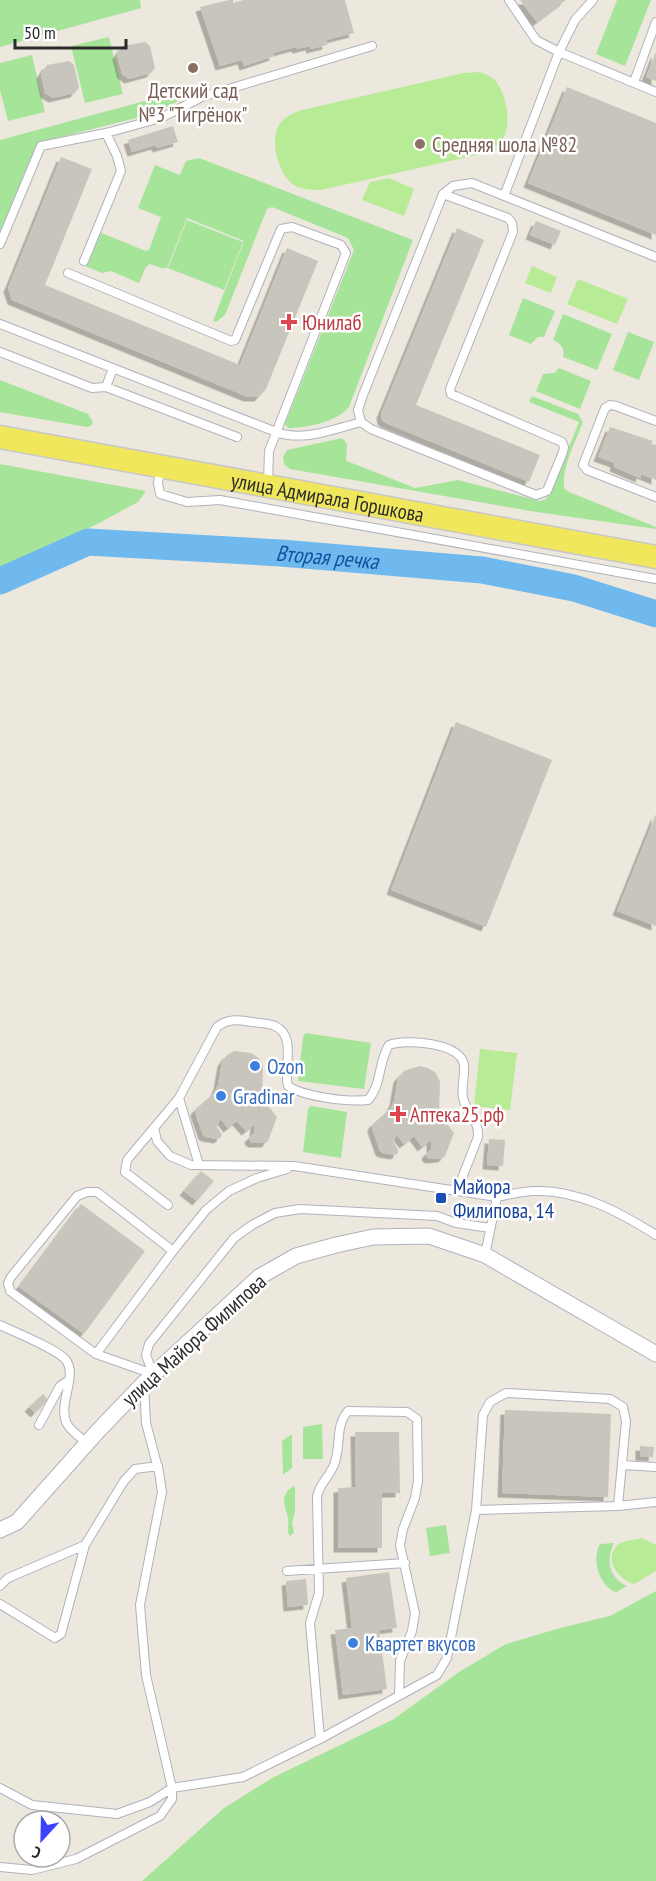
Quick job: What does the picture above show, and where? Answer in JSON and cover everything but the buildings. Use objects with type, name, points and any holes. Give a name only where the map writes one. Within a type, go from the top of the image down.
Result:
[{"type":"main road","name":"улица Адмирала Горшкова","points":[[0,437],[656,557]]},
{"type":"street","name":"улица Майора Филипова","points":[[0,1530],[17,1522],[148,1379],[260,1277],[296,1256],[373,1237],[429,1236],[484,1255],[656,1354]]},
{"type":"lane","points":[[509,0],[536,40],[559,52],[656,92]]},
{"type":"lane","points":[[504,196],[559,52],[575,20],[593,0]]},
{"type":"lane","points":[[634,82],[656,22]]},
{"type":"lane","points":[[0,244],[41,146],[106,133],[161,118],[202,97],[372,46]]},
{"type":"lane","points":[[84,261],[121,171],[106,133]]},
{"type":"lane","points":[[443,194],[508,218],[512,223],[513,232],[450,389],[451,394],[562,442],[563,452],[547,491],[536,495],[371,429],[361,422],[358,410],[363,395],[443,194],[453,186],[472,183],[656,257]]},
{"type":"lane","points":[[68,273],[231,341],[235,340],[281,229],[285,226],[292,227],[341,245],[346,253],[269,451],[268,485]]},
{"type":"lane","points":[[0,324],[288,436],[316,434],[361,422]]},
{"type":"lane","points":[[0,352],[86,386],[106,387],[237,437]]},
{"type":"lane","points":[[106,387],[113,368]]},
{"type":"lane","points":[[656,421],[616,406],[610,405],[605,408],[583,465],[587,470],[656,497]]},
{"type":"lane","points":[[161,466],[158,483],[160,494],[187,502],[220,500],[656,579]]},
{"type":"lane","points":[[168,1205],[125,1172],[128,1160],[179,1098],[217,1027],[231,1019],[274,1026],[284,1032],[288,1041],[285,1076],[288,1086],[298,1092],[356,1101],[368,1100],[375,1092],[383,1054],[389,1044],[401,1041],[451,1048],[459,1054],[464,1064],[463,1096],[478,1128],[478,1137],[457,1191]]},
{"type":"lane","points":[[179,1098],[199,1165]]},
{"type":"lane","points":[[154,1128],[157,1141],[170,1156],[191,1165],[294,1166],[497,1197],[535,1191],[570,1195],[621,1213],[656,1235]]},
{"type":"lane","points":[[96,1354],[206,1210],[229,1191],[257,1178],[294,1166]]},
{"type":"lane","points":[[148,1379],[96,1354],[10,1291],[8,1283],[77,1196],[87,1192],[97,1192],[173,1251]]},
{"type":"lane","points":[[484,1255],[497,1197]]},
{"type":"lane","points":[[0,1867],[32,1870],[76,1859],[160,1816],[172,1799],[172,1788],[146,1675],[140,1605],[162,1492],[158,1466],[146,1423],[148,1379],[146,1355],[149,1344],[234,1239],[252,1225],[275,1213],[300,1209],[437,1216],[456,1223],[490,1228]]},
{"type":"lane","points":[[0,1325],[51,1350],[65,1360],[70,1371],[64,1415],[68,1426],[87,1443]]},
{"type":"lane","points":[[39,1425],[60,1386],[69,1380]]},
{"type":"lane","points":[[0,1788],[32,1805],[117,1814],[150,1802],[172,1788],[243,1777],[437,1675],[447,1658],[476,1510],[483,1415],[490,1401],[506,1393],[610,1399],[623,1407],[626,1420],[618,1506]]},
{"type":"lane","points":[[320,1738],[310,1623],[319,1593],[318,1489],[336,1461],[342,1418],[348,1411],[407,1412],[417,1419],[418,1481],[400,1545],[415,1613],[412,1631],[400,1661],[399,1695]]},
{"type":"lane","points":[[622,1465],[656,1467]]},
{"type":"lane","points":[[0,1604],[55,1638],[61,1634],[85,1545],[124,1481],[135,1469],[158,1466]]},
{"type":"lane","points":[[476,1510],[618,1506],[656,1502]]},
{"type":"lane","points":[[0,1586],[8,1578],[85,1545]]},
{"type":"lane","points":[[287,1571],[405,1563]]},
{"type":"green space","points":[[0,0],[140,0],[141,8],[0,47]]},
{"type":"green space","points":[[617,0],[651,0],[625,66],[596,54]]},
{"type":"green space","points":[[109,37],[123,94],[85,103],[71,46]]},
{"type":"green space","points":[[32,55],[45,112],[8,121],[0,90],[0,63]]},
{"type":"green space","points":[[480,72],[497,83],[507,112],[504,137],[497,146],[488,151],[321,190],[304,189],[294,185],[280,166],[275,148],[276,132],[281,122],[292,114],[464,73]]},
{"type":"green space","points":[[189,89],[185,97],[156,113],[37,143],[0,232],[0,140]]},
{"type":"green space","points":[[199,158],[413,240],[349,407],[337,417],[304,427],[288,428],[285,424],[354,250],[348,238],[272,207],[267,209],[225,315],[216,322],[213,321],[244,241],[187,218],[167,268],[150,264],[146,267],[139,283],[111,271],[102,273],[85,266],[99,232],[146,251],[149,250],[161,217],[138,208],[155,165],[180,175],[186,161]]},
{"type":"green space","points":[[389,178],[414,189],[404,216],[362,200],[370,182]]},
{"type":"green space","points":[[187,220],[243,242],[224,290],[168,268]]},
{"type":"green space","points":[[532,266],[557,277],[551,293],[525,283]]},
{"type":"green space","points":[[578,279],[628,299],[617,324],[567,304]]},
{"type":"green space","points":[[523,298],[555,311],[544,337],[538,337],[531,344],[509,335]]},
{"type":"green space","points":[[563,314],[612,334],[597,370],[563,357],[562,347],[553,340]]},
{"type":"green space","points":[[628,332],[654,342],[639,380],[613,370]]},
{"type":"green space","points":[[559,368],[591,381],[580,409],[536,391],[543,374],[554,373]]},
{"type":"green space","points":[[0,380],[88,414],[93,422],[87,427],[0,412]]},
{"type":"green space","points":[[532,396],[578,414],[583,422],[567,463],[564,488],[656,527],[656,529],[536,512],[290,469],[284,464],[283,457],[287,450],[342,438],[347,444],[347,461],[415,488],[458,480],[540,501],[546,499],[565,449],[569,447],[579,422],[529,402]]},
{"type":"green space","points":[[0,464],[146,491],[138,502],[101,522],[43,551],[0,569]]},
{"type":"green space","points":[[306,1033],[371,1043],[364,1089],[298,1081],[303,1037]]},
{"type":"green space","points":[[480,1049],[517,1053],[510,1110],[474,1106]]},
{"type":"green space","points":[[311,1106],[347,1112],[341,1158],[303,1152],[308,1109]]},
{"type":"green space","points":[[322,1424],[323,1459],[303,1459],[303,1427]]},
{"type":"green space","points":[[292,1434],[292,1468],[283,1475],[282,1441]]},
{"type":"green space","points":[[293,1486],[295,1488],[295,1511],[292,1523],[294,1533],[290,1536],[284,1497]]},
{"type":"green space","points":[[446,1525],[450,1553],[430,1556],[426,1528]]},
{"type":"green space","points":[[642,1538],[656,1545],[656,1571],[634,1584],[618,1573],[612,1561],[612,1555],[619,1544]]},
{"type":"green space","points":[[614,1543],[611,1549],[610,1568],[616,1578],[627,1586],[616,1592],[610,1589],[601,1578],[596,1557],[600,1544]]},
{"type":"green space","points":[[656,1591],[656,1881],[142,1881],[224,1808],[272,1778],[394,1719],[459,1672],[506,1644],[610,1616]]},
{"type":"waterway","name":"Вторая речка","points":[[0,581],[88,542],[281,553],[482,570],[574,588],[656,614]]},
{"type":"place","name":"Детский сад №3 \"Тигрёнок\"","points":[[193,68]]},
{"type":"place","name":"Средняя шола №82","points":[[420,144]]},
{"type":"place","name":"Юнилаб","points":[[289,322]]},
{"type":"place","name":"Ozon","points":[[255,1066]]},
{"type":"place","name":"Gradinar","points":[[221,1096]]},
{"type":"place","name":"Аптека25.рф","points":[[398,1114]]},
{"type":"place","name":"Майора Филипова, 14","points":[[441,1198]]},
{"type":"place","name":"Квартет вкусов","points":[[353,1643]]}]
